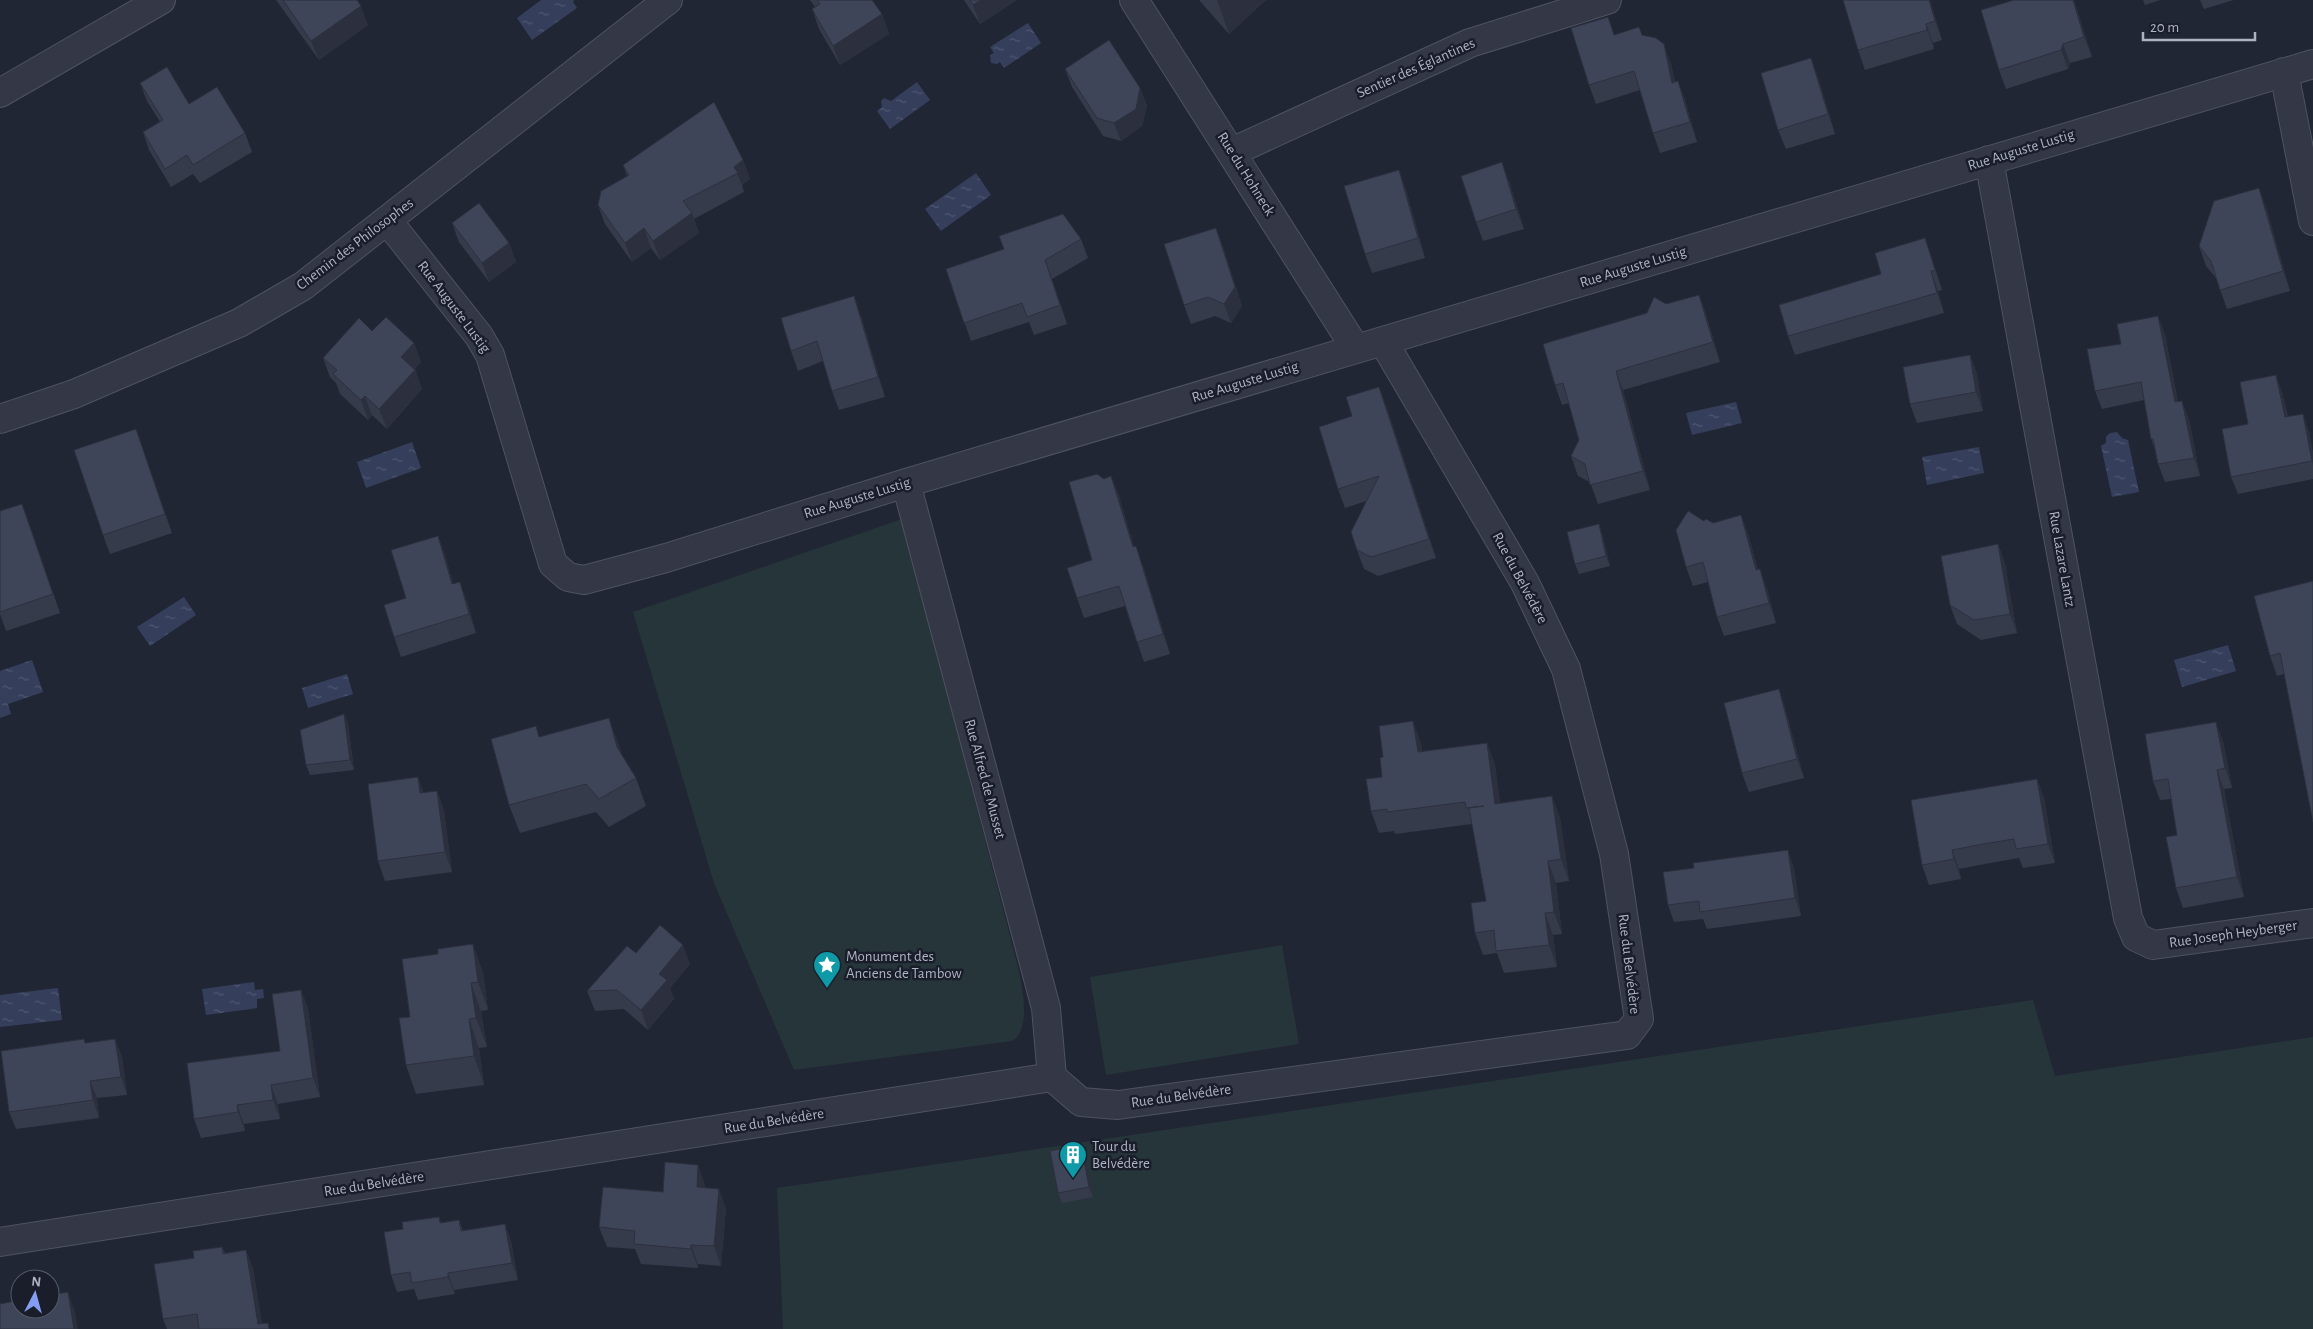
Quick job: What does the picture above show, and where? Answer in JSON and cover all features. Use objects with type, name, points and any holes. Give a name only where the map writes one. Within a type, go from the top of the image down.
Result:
[{"type":"street","points":[[0,93],[161,0]]},
{"type":"street","name":"Chemin des Philosophes","points":[[0,419],[74,394],[239,322],[303,286],[668,0]]},
{"type":"street","name":"Rue du Hohneck","points":[[1134,0],[1356,349]]},
{"type":"street","name":"Sentier des Églantines","points":[[1232,152],[1470,43],[1607,0]]},
{"type":"street","name":"Rue Auguste Lustig","points":[[387,220],[479,336],[490,355],[553,564],[568,577],[584,580],[657,560],[906,483],[2313,64]]},
{"type":"street","points":[[2284,72],[2313,221]]},
{"type":"street","name":"Rue Lazare Lantz","points":[[1989,160],[2128,918],[2136,937],[2153,945]]},
{"type":"street","name":"Rue du Belvédère","points":[[0,1242],[1052,1077],[1081,1102],[1118,1105],[1626,1035],[1639,1019],[1614,854],[1566,669],[1526,583],[1383,341]]},
{"type":"street","name":"Rue Alfred de Musset","points":[[906,483],[1046,1008],[1052,1077]]},
{"type":"street","name":"Rue Joseph Heyberger","points":[[2153,945],[2313,923]]},
{"type":"shaded area","points":[[902,519],[1018,967],[1022,985],[1024,1017],[1018,1035],[1012,1041],[794,1070],[714,883],[633,612]]},
{"type":"shaded area","points":[[1282,945],[1299,1044],[1106,1075],[1090,977]]},
{"type":"shaded area","points":[[2033,1000],[2055,1076],[2313,1037],[2313,1329],[783,1329],[777,1188]]},
{"type":"water","points":[[541,0],[574,0],[573,2],[577,8],[532,40],[517,18]]},
{"type":"water","points":[[1028,23],[1041,43],[1004,68],[1000,62],[997,64],[991,63],[990,55],[994,53],[990,47]]},
{"type":"water","points":[[917,82],[930,100],[890,129],[877,111],[882,107],[881,101],[884,98],[891,101]]},
{"type":"water","points":[[976,173],[991,195],[941,231],[925,209]]},
{"type":"water","points":[[1736,402],[1742,423],[1692,435],[1686,413]]},
{"type":"water","points":[[2117,432],[2122,438],[2128,440],[2139,492],[2112,497],[2101,446],[2106,443],[2106,437],[2110,433]]},
{"type":"water","points":[[412,442],[421,468],[366,488],[357,462]]},
{"type":"water","points":[[1979,447],[1984,473],[1927,485],[1922,457]]},
{"type":"water","points":[[184,597],[196,615],[150,646],[137,627]]},
{"type":"water","points":[[2228,645],[2236,671],[2182,687],[2174,660]]},
{"type":"water","points":[[32,660],[43,692],[8,704],[11,714],[0,718],[0,671]]},
{"type":"water","points":[[347,674],[353,694],[308,708],[302,688]]},
{"type":"water","points":[[254,982],[255,990],[263,989],[264,998],[257,999],[257,1008],[206,1015],[202,989]]},
{"type":"water","points":[[58,988],[62,1020],[0,1027],[0,995]]},
{"type":"building","points":[[283,0],[357,0],[361,6],[311,41]]},
{"type":"building","points":[[817,0],[872,0],[882,14],[833,46],[812,9],[820,4]]},
{"type":"building","points":[[970,0],[981,0],[973,5]]},
{"type":"building","points":[[1843,0],[1929,0],[1935,21],[1926,24],[1927,30],[1858,50]]},
{"type":"building","points":[[2014,0],[2073,0],[2084,37],[2063,44],[2061,50],[1999,70],[1981,10]]},
{"type":"building","points":[[1608,17],[1614,35],[1639,27],[1642,35],[1656,38],[1664,44],[1672,83],[1678,81],[1690,122],[1653,133],[1634,71],[1589,85],[1571,28]]},
{"type":"building","points":[[1109,40],[1140,88],[1136,109],[1114,123],[1097,118],[1065,69]]},
{"type":"building","points":[[1811,58],[1828,114],[1778,130],[1761,73]]},
{"type":"building","points":[[167,67],[189,104],[217,87],[245,133],[193,165],[187,155],[165,169],[143,132],[163,120],[140,83]]},
{"type":"building","points":[[714,102],[743,160],[734,167],[738,173],[683,201],[692,213],[653,241],[644,228],[625,243],[598,205],[601,191],[629,175],[623,165]]},
{"type":"building","points":[[1502,162],[1516,209],[1476,222],[1461,176]]},
{"type":"building","points":[[1399,170],[1418,238],[1365,254],[1344,186]]},
{"type":"building","points":[[2259,188],[2283,271],[2220,290],[2211,261],[2199,246],[2214,201]]},
{"type":"building","points":[[479,203],[509,243],[482,263],[452,223]]},
{"type":"building","points":[[1063,214],[1081,239],[1045,260],[1060,305],[1027,317],[1022,303],[964,323],[946,269],[1004,249],[999,236]]},
{"type":"building","points":[[1216,228],[1235,287],[1224,304],[1208,297],[1184,305],[1164,244]]},
{"type":"building","points":[[1925,238],[1935,270],[1931,271],[1937,293],[1788,336],[1779,305],[1881,274],[1875,253]]},
{"type":"building","points":[[1699,295],[1713,342],[1616,371],[1643,471],[1590,485],[1585,464],[1571,456],[1579,440],[1563,383],[1555,385],[1543,344],[1647,313],[1654,297],[1666,304]]},
{"type":"building","points":[[854,296],[878,377],[832,391],[817,341],[791,351],[781,318]]},
{"type":"building","points":[[2158,316],[2175,402],[2182,401],[2194,458],[2158,464],[2153,439],[2151,439],[2141,382],[2095,391],[2087,349],[2121,344],[2117,324]]},
{"type":"building","points":[[386,317],[414,343],[401,357],[415,370],[379,409],[365,396],[361,400],[333,374],[337,370],[323,358],[359,318],[372,331]]},
{"type":"building","points":[[1970,355],[1976,392],[1910,404],[1903,367]]},
{"type":"building","points":[[2276,375],[2285,417],[2303,414],[2312,461],[2231,477],[2222,429],[2248,424],[2240,382]]},
{"type":"building","points":[[1379,387],[1429,539],[1371,557],[1357,550],[1351,532],[1379,476],[1338,489],[1319,427],[1352,416],[1346,397]]},
{"type":"building","points":[[136,429],[165,514],[103,535],[74,450]]},
{"type":"building","points":[[1097,474],[1104,479],[1111,476],[1133,547],[1136,546],[1163,634],[1137,642],[1119,586],[1077,598],[1067,568],[1092,560],[1069,482]]},
{"type":"building","points":[[22,504],[53,594],[0,612],[0,511]]},
{"type":"building","points":[[1688,511],[1704,521],[1706,519],[1713,523],[1741,515],[1756,570],[1760,569],[1769,603],[1717,617],[1703,562],[1686,567],[1676,530]]},
{"type":"building","points":[[1599,524],[1606,556],[1575,564],[1567,532]]},
{"type":"building","points":[[438,536],[452,584],[460,582],[469,614],[394,637],[384,605],[406,598],[391,550]]},
{"type":"building","points":[[1998,544],[2010,614],[1974,620],[1950,605],[1941,556]]},
{"type":"building","points":[[2313,581],[2313,822],[2280,653],[2270,656],[2254,596]]},
{"type":"building","points":[[1779,689],[1797,759],[1742,773],[1724,703]]},
{"type":"building","points":[[344,714],[350,760],[306,765],[300,730]]},
{"type":"building","points":[[609,718],[617,747],[636,778],[599,799],[586,784],[509,805],[491,739],[536,726],[539,737]]},
{"type":"building","points":[[1413,721],[1418,752],[1487,743],[1495,804],[1552,796],[1561,859],[1548,861],[1554,912],[1545,913],[1549,945],[1496,951],[1494,930],[1475,933],[1471,903],[1486,901],[1469,808],[1484,806],[1466,808],[1465,802],[1387,812],[1387,809],[1371,811],[1366,779],[1382,777],[1380,758],[1383,757],[1379,726]]},
{"type":"building","points":[[2216,722],[2225,768],[2217,770],[2237,877],[2176,888],[2166,837],[2177,835],[2168,779],[2153,781],[2145,734]]},
{"type":"building","points":[[418,777],[420,793],[437,791],[445,852],[378,861],[368,784]]},
{"type":"building","points":[[2037,779],[2048,844],[2016,849],[2014,839],[1983,844],[1952,850],[1954,859],[1922,865],[1911,800]]},
{"type":"building","points":[[1788,850],[1795,898],[1700,912],[1699,901],[1668,905],[1663,872],[1694,868],[1693,863]]},
{"type":"building","points":[[660,925],[683,945],[659,974],[667,980],[641,1010],[617,990],[587,991],[627,946],[636,953]]},
{"type":"building","points":[[473,944],[478,982],[471,983],[476,1018],[469,1019],[474,1056],[406,1065],[399,1018],[410,1017],[402,959],[438,954],[438,949]]},
{"type":"building","points":[[301,990],[313,1078],[271,1085],[273,1100],[237,1105],[238,1112],[194,1119],[187,1063],[280,1051],[272,994]]},
{"type":"building","points":[[84,1039],[85,1043],[115,1039],[121,1077],[90,1081],[93,1100],[9,1112],[1,1051]]},
{"type":"building","name":"Tour du Belvédère","points":[[1081,1145],[1089,1187],[1058,1193],[1050,1151]]},
{"type":"building","points":[[665,1162],[698,1165],[697,1187],[719,1189],[714,1246],[691,1245],[691,1249],[634,1244],[635,1231],[599,1227],[603,1187],[663,1192]]},
{"type":"building","points":[[439,1217],[440,1223],[459,1220],[461,1231],[505,1224],[512,1263],[448,1273],[448,1277],[412,1283],[410,1272],[391,1275],[384,1232],[403,1229],[402,1222]]},
{"type":"building","points":[[222,1247],[223,1254],[246,1250],[258,1324],[268,1323],[269,1329],[199,1329],[197,1314],[163,1319],[154,1264],[194,1258],[193,1251]]},
{"type":"building","points":[[68,1292],[74,1329],[0,1329],[0,1304],[10,1302],[10,1319],[60,1319],[60,1293]]},
{"type":"place","name":"Monument des Anciens de Tambow","points":[[827,989]]},
{"type":"place","name":"Tour du Belvédère","points":[[1073,1179]]}]
